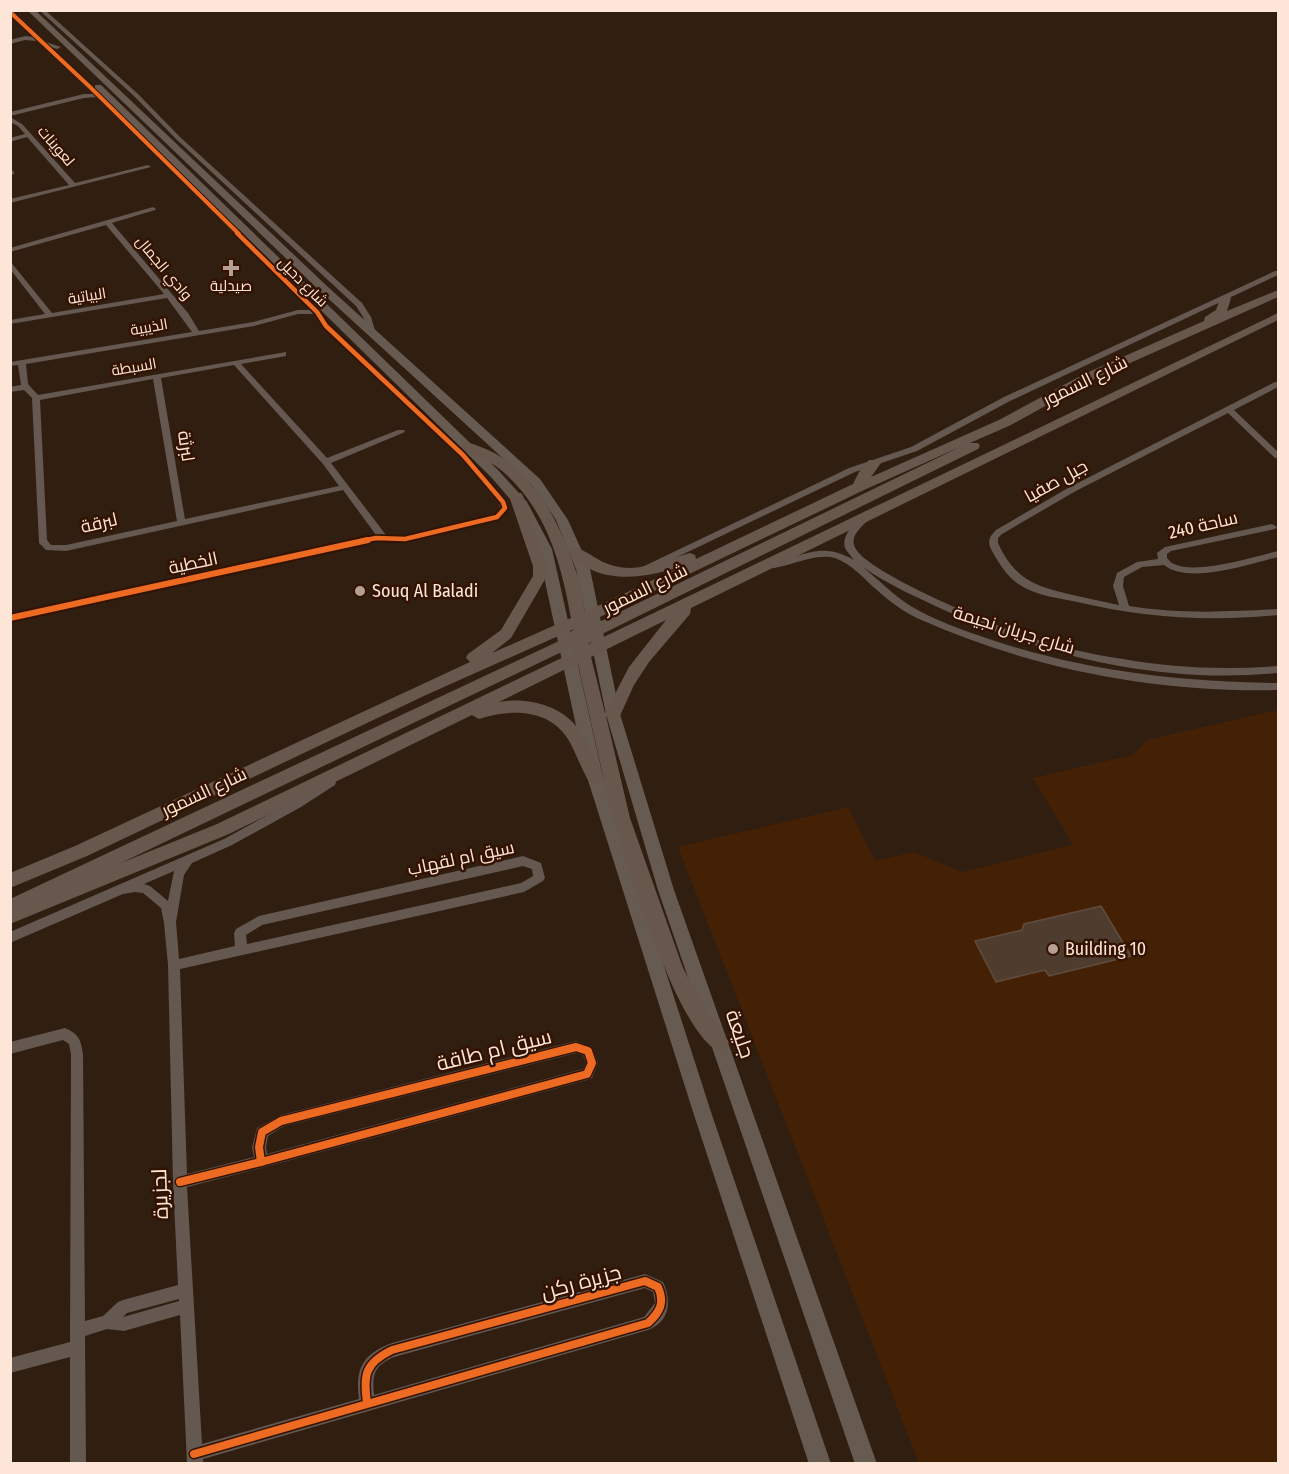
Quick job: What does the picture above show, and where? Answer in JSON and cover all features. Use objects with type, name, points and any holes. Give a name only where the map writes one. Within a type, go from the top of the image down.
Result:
[{"type":"main road","name":"شارع دحيل","points":[[30,10],[272,256],[516,495],[530,516],[545,549],[563,627]]},
{"type":"main road","name":"شارع دحيل","points":[[13,12],[38,36],[57,47],[123,105],[536,482],[562,520],[587,581],[581,637]]},
{"type":"main road","points":[[107,105],[123,105],[151,111]]},
{"type":"main road","points":[[272,256],[282,279]]},
{"type":"main road","name":"شارع السمور","points":[[10,916],[224,829],[357,764],[468,708],[726,550],[858,487],[1006,422],[1088,377],[1278,293]]},
{"type":"main road","points":[[1153,348],[1172,336],[1216,316],[1221,312],[1225,298]]},
{"type":"main road","points":[[320,316],[358,340]]},
{"type":"main road","name":"شارع السمور","points":[[581,637],[600,646],[870,512],[1278,316]]},
{"type":"main road","points":[[10,907],[581,637],[948,460],[986,438],[1006,422]]},
{"type":"main road","points":[[468,447],[497,459],[525,487],[537,504],[566,560],[621,818],[674,970],[695,1008],[719,1042]]},
{"type":"main road","points":[[858,487],[874,463]]},
{"type":"main road","points":[[456,675],[469,662],[503,638],[538,581],[540,566],[516,495]]},
{"type":"main road","points":[[577,553],[591,564],[606,571],[639,572],[726,550]]},
{"type":"main road","points":[[613,714],[624,686],[648,650],[696,599]]},
{"type":"main road","points":[[563,627],[581,637]]},
{"type":"main road","name":"شارع السمور","points":[[10,881],[81,851],[563,627]]},
{"type":"main road","points":[[581,637],[595,777],[699,1104],[820,1464]]},
{"type":"main road","name":"جليعة","points":[[600,646],[613,714],[666,890],[866,1464]]},
{"type":"main road","points":[[357,764],[394,751],[489,709],[514,706],[546,713],[563,722],[574,735],[587,766],[595,777]]},
{"type":"street","name":"شارع دحيل","points":[[41,10],[359,305],[367,317],[370,330]]},
{"type":"street","name":"شارع دحيل","points":[[38,36],[309,304],[326,326],[463,455],[505,505],[504,512],[497,517],[405,539],[382,537]]},
{"type":"street","points":[[10,42],[38,36]]},
{"type":"street","points":[[11,114],[78,94],[90,87]]},
{"type":"street","points":[[11,114],[84,96],[99,95]]},
{"type":"street","name":"لعوينات","points":[[11,114],[72,184]]},
{"type":"street","points":[[10,140],[29,135]]},
{"type":"street","name":"لعوينات","points":[[10,201],[148,167]]},
{"type":"street","name":"وادي الجمال","points":[[10,250],[153,209]]},
{"type":"street","name":"وادي الجمال","points":[[108,222],[185,315],[197,333]]},
{"type":"street","points":[[10,263],[50,315]]},
{"type":"street","name":"شارع السمور","points":[[639,572],[842,475],[914,449],[1007,399],[1278,273]]},
{"type":"street","name":"البياتية","points":[[10,322],[168,296]]},
{"type":"street","name":"الذيبية","points":[[10,364],[257,323],[292,314],[309,304]]},
{"type":"street","name":"الذيبية","points":[[292,314],[320,316]]},
{"type":"street","name":"السبطة","points":[[36,398],[283,354]]},
{"type":"street","points":[[22,362],[25,387],[36,398]]},
{"type":"street","points":[[236,363],[326,462],[382,537]]},
{"type":"street","name":"لبرثة","points":[[157,377],[181,521]]},
{"type":"street","name":"جبل صفيا","points":[[1278,384],[1071,490],[994,537],[993,543],[1011,571],[1024,583],[1070,598],[1125,609],[1205,616],[1278,612]]},
{"type":"street","points":[[10,390],[25,387]]},
{"type":"street","name":"لبرقة","points":[[36,398],[42,541],[45,547],[60,549],[346,487]]},
{"type":"street","points":[[1229,410],[1278,456]]},
{"type":"street","points":[[326,462],[401,432]]},
{"type":"street","name":"شارع جريان نجيمة","points":[[870,512],[850,536],[849,542],[853,555],[874,572],[1016,636],[1101,659],[1187,670],[1278,670]]},
{"type":"street","name":"ساحة 240","points":[[1272,527],[1168,549],[1161,556],[1164,562],[1176,569],[1192,570],[1278,554]]},
{"type":"street","name":"الخطية","points":[[10,618],[382,537]]},
{"type":"street","name":"شارع جريان نجيمة","points":[[763,566],[778,565],[800,555],[813,553],[839,556],[853,563],[890,596],[914,613],[1035,657],[1091,669],[1195,684],[1278,687]]},
{"type":"street","points":[[1125,609],[1118,586],[1120,575],[1140,564],[1164,562]]},
{"type":"street","points":[[945,605],[929,604],[925,610],[931,615],[977,633],[981,639]]},
{"type":"street","name":"شارع السمور","points":[[10,938],[189,860],[256,827],[312,795],[357,764]]},
{"type":"street","name":"لجزيرة","points":[[170,922],[178,874],[189,860]]},
{"type":"street","name":"سيق ام لقهاب","points":[[174,964],[241,950],[524,888],[539,878],[540,872],[537,867],[523,861],[259,921],[240,933],[241,950]]},
{"type":"street","name":"لجزيرة","points":[[123,889],[135,886],[146,889],[166,906],[170,922],[174,964],[180,1182],[194,1459]]},
{"type":"street","points":[[10,1048],[65,1034],[75,1041],[77,1054],[79,1330],[78,1464]]},
{"type":"street","name":"سيق ام طاقة","points":[[180,1182],[261,1162],[587,1074],[592,1063],[588,1051],[576,1047],[282,1121],[262,1132],[259,1147],[261,1162]]},
{"type":"street","name":"جزيرة ركن","points":[[194,1459],[368,1403],[648,1323],[663,1304],[662,1294],[658,1287],[645,1281],[392,1350],[378,1356],[368,1366],[365,1385],[368,1403]]},
{"type":"street","points":[[107,1322],[123,1307],[186,1290]]},
{"type":"street","points":[[79,1330],[107,1322],[124,1324],[186,1306]]},
{"type":"street","points":[[10,1366],[79,1347]]},
{"type":"shaded area","points":[[1278,710],[1278,1463],[919,1463],[678,847],[848,807],[875,861],[914,852],[962,872],[1073,845],[1033,778],[1133,755],[1147,740]]},
{"type":"building","name":"Building 10","points":[[1101,906],[1131,956],[1049,976],[1045,970],[996,982],[975,941],[1022,930],[1024,924]]},
{"type":"cycle path","points":[[10,12],[90,87],[317,312],[326,326],[463,455],[503,502],[505,508],[497,517],[405,539],[376,538],[10,618]]},
{"type":"cycle path","points":[[180,1182],[261,1162],[587,1074],[592,1063],[588,1051],[576,1047],[281,1121],[262,1132],[259,1147],[261,1162]]},
{"type":"cycle path","points":[[194,1454],[648,1323],[661,1307],[661,1293],[658,1287],[645,1281],[392,1350],[375,1359],[367,1370],[365,1385],[367,1403]]},
{"type":"place","name":"صيدلية","points":[[231,268]]},
{"type":"place","name":"Souq Al Baladi","points":[[360,591]]},
{"type":"place","name":"Building 10","points":[[1053,949]]}]
